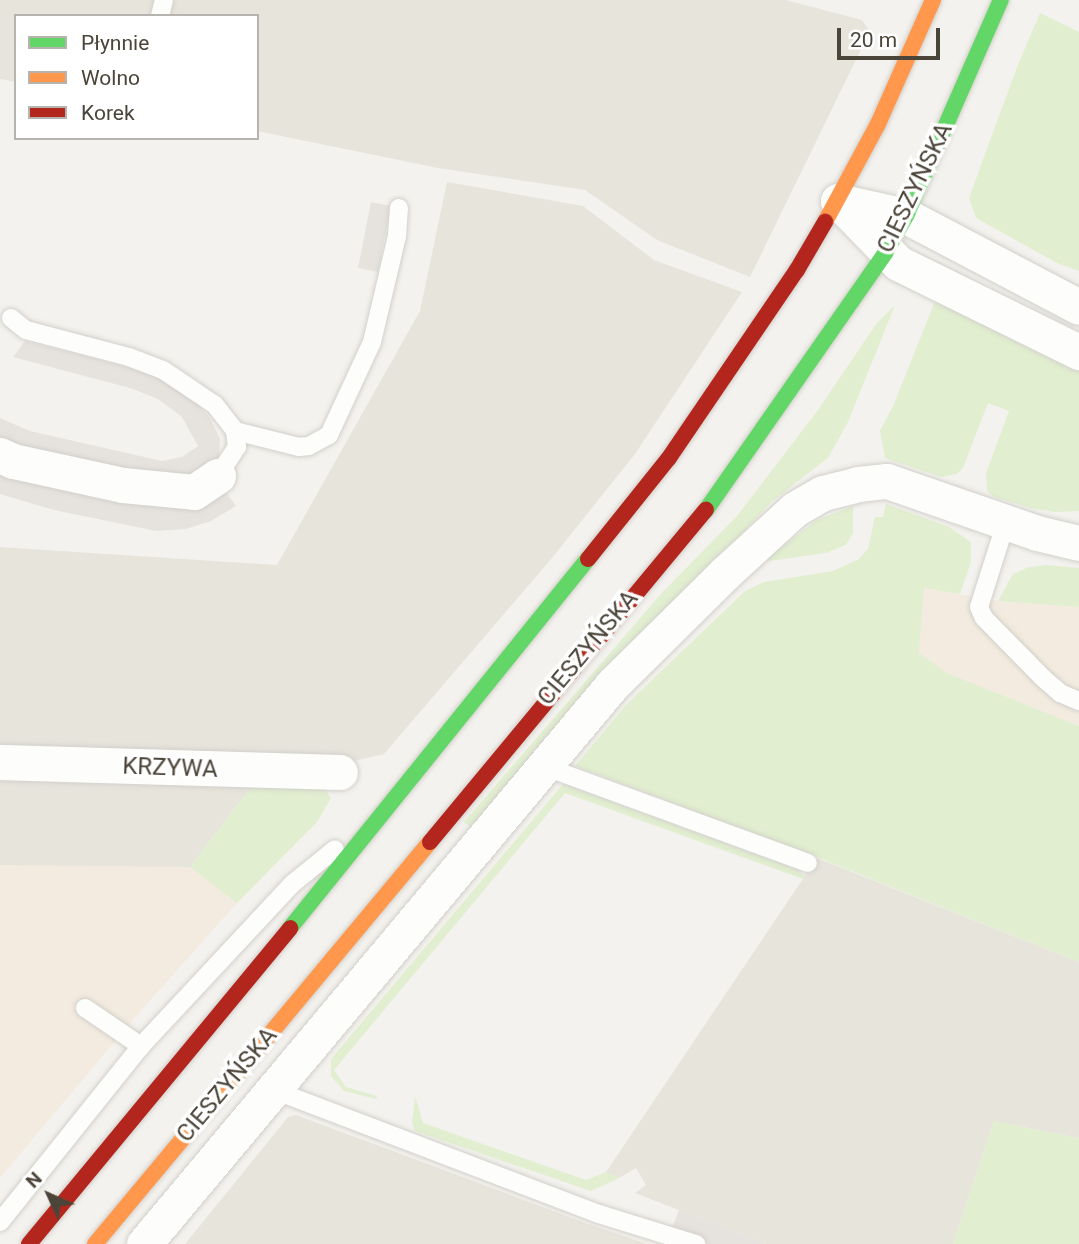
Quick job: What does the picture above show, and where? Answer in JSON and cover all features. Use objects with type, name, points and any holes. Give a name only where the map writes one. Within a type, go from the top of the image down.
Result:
[{"type":"main road","name":"CIESZYŃSKA","points":[[29,1244],[393,803],[669,458],[797,270],[838,201],[878,124],[933,0]]},
{"type":"main road","name":"CIESZYŃSKA","points":[[94,1244],[713,502],[885,253],[906,216],[1001,0]]},
{"type":"street","points":[[838,201],[906,216],[1078,305]]},
{"type":"street","points":[[838,201],[885,253],[914,272],[1079,352]]},
{"type":"street","points":[[0,454],[13,461],[123,485],[194,492],[218,476]]},
{"type":"street","points":[[144,1244],[612,685],[774,526],[807,501],[840,488],[887,481],[1006,522],[1076,540]]},
{"type":"street","name":"KRZYWA","points":[[0,762],[340,772]]},
{"type":"lane","points":[[235,431],[299,447],[309,446],[329,435],[339,420],[372,342],[397,236],[399,208]]},
{"type":"lane","points":[[11,318],[26,330],[129,357],[163,370],[215,405],[235,431],[237,447],[218,476]]},
{"type":"lane","points":[[1006,522],[979,607],[984,618],[1043,678],[1060,693],[1079,701]]},
{"type":"lane","points":[[543,766],[808,863]]},
{"type":"lane","points":[[0,1222],[142,1046],[292,884],[393,803]]},
{"type":"lane","points":[[85,1009],[142,1046]]},
{"type":"lane","name":"CIESZYŃSKA","points":[[274,1090],[599,1214],[694,1244]]},
{"type":"shaded area","points":[[0,0],[786,0],[862,20],[870,31],[750,277],[657,240],[585,190],[438,168],[259,131],[259,14],[14,14],[14,82],[0,79]]},
{"type":"shaded area","points":[[447,182],[583,206],[654,260],[742,292],[635,454],[552,558],[384,754],[345,763],[0,755],[0,547],[277,565],[420,311]]},
{"type":"shaded area","points":[[371,202],[391,206],[378,272],[358,268]]},
{"type":"shaded area","points":[[25,341],[128,367],[167,380],[192,398],[210,418],[220,439],[219,460],[188,477],[141,477],[0,440],[0,418],[30,431],[162,461],[182,457],[198,446],[182,417],[158,399],[130,388],[13,357]]},
{"type":"shaded area","points":[[0,468],[222,487],[236,506],[211,521],[186,529],[156,531],[54,510],[0,494]]},
{"type":"shaded area","points":[[924,588],[998,601],[1079,607],[1079,726],[947,673],[919,653]]},
{"type":"shaded area","points":[[0,777],[252,786],[190,867],[37,867],[0,865]]},
{"type":"shaded area","points":[[817,858],[1079,962],[1079,1138],[994,1121],[953,1244],[766,1244],[635,1193],[646,1185],[636,1168],[619,1178],[606,1172]]},
{"type":"shaded area","points":[[0,865],[190,867],[237,903],[138,1014],[0,1178]]},
{"type":"shaded area","points":[[296,1115],[647,1244],[185,1244],[288,1117]]},
{"type":"shaded area","points":[[679,1210],[766,1244],[666,1244]]},
{"type":"green space","points":[[1040,13],[1079,32],[1079,271],[1057,263],[976,218],[969,198],[1017,67]]},
{"type":"green space","points":[[937,296],[1079,365],[1079,511],[1055,512],[1031,508],[994,497],[987,491],[986,473],[1009,411],[988,403],[963,468],[957,474],[941,477],[885,458],[880,431],[894,404]]},
{"type":"green space","points":[[895,305],[848,422],[828,458],[771,502],[473,829],[464,822],[660,595],[737,516],[815,414],[877,323]]},
{"type":"green space","points":[[886,504],[949,527],[971,542],[971,562],[960,594],[924,588],[919,653],[947,673],[1079,726],[1079,962],[799,850],[575,766],[626,705],[745,591],[764,582],[833,571],[859,559],[868,549],[875,517],[883,517]]},
{"type":"green space","points":[[853,506],[853,533],[846,545],[826,553],[762,562],[817,520]]},
{"type":"green space","points":[[1047,565],[1079,568],[1079,607],[998,601],[1013,574],[1029,567]]},
{"type":"green space","points":[[320,783],[331,798],[317,822],[237,903],[190,867],[252,786]]},
{"type":"green space","points":[[563,784],[796,869],[805,876],[803,879],[565,793],[334,1070],[346,1087],[377,1096],[376,1099],[344,1091],[331,1076],[331,1059]]},
{"type":"green space","points":[[415,1096],[423,1123],[586,1180],[606,1172],[619,1178],[591,1191],[415,1131],[412,1123]]},
{"type":"green space","points":[[994,1121],[1079,1138],[1079,1244],[953,1244]]},
{"type":"traffic: fast","points":[[706,510],[885,253],[906,216],[1001,0]]},
{"type":"traffic: fast","points":[[290,928],[588,559]]},
{"type":"traffic: slow","points":[[825,222],[878,124],[933,0]]},
{"type":"traffic: slow","points":[[95,1244],[430,842]]},
{"type":"traffic: jam","points":[[588,559],[669,458],[797,270],[825,222]]},
{"type":"traffic: jam","points":[[430,842],[706,510]]},
{"type":"traffic: jam","points":[[29,1244],[290,928]]}]
